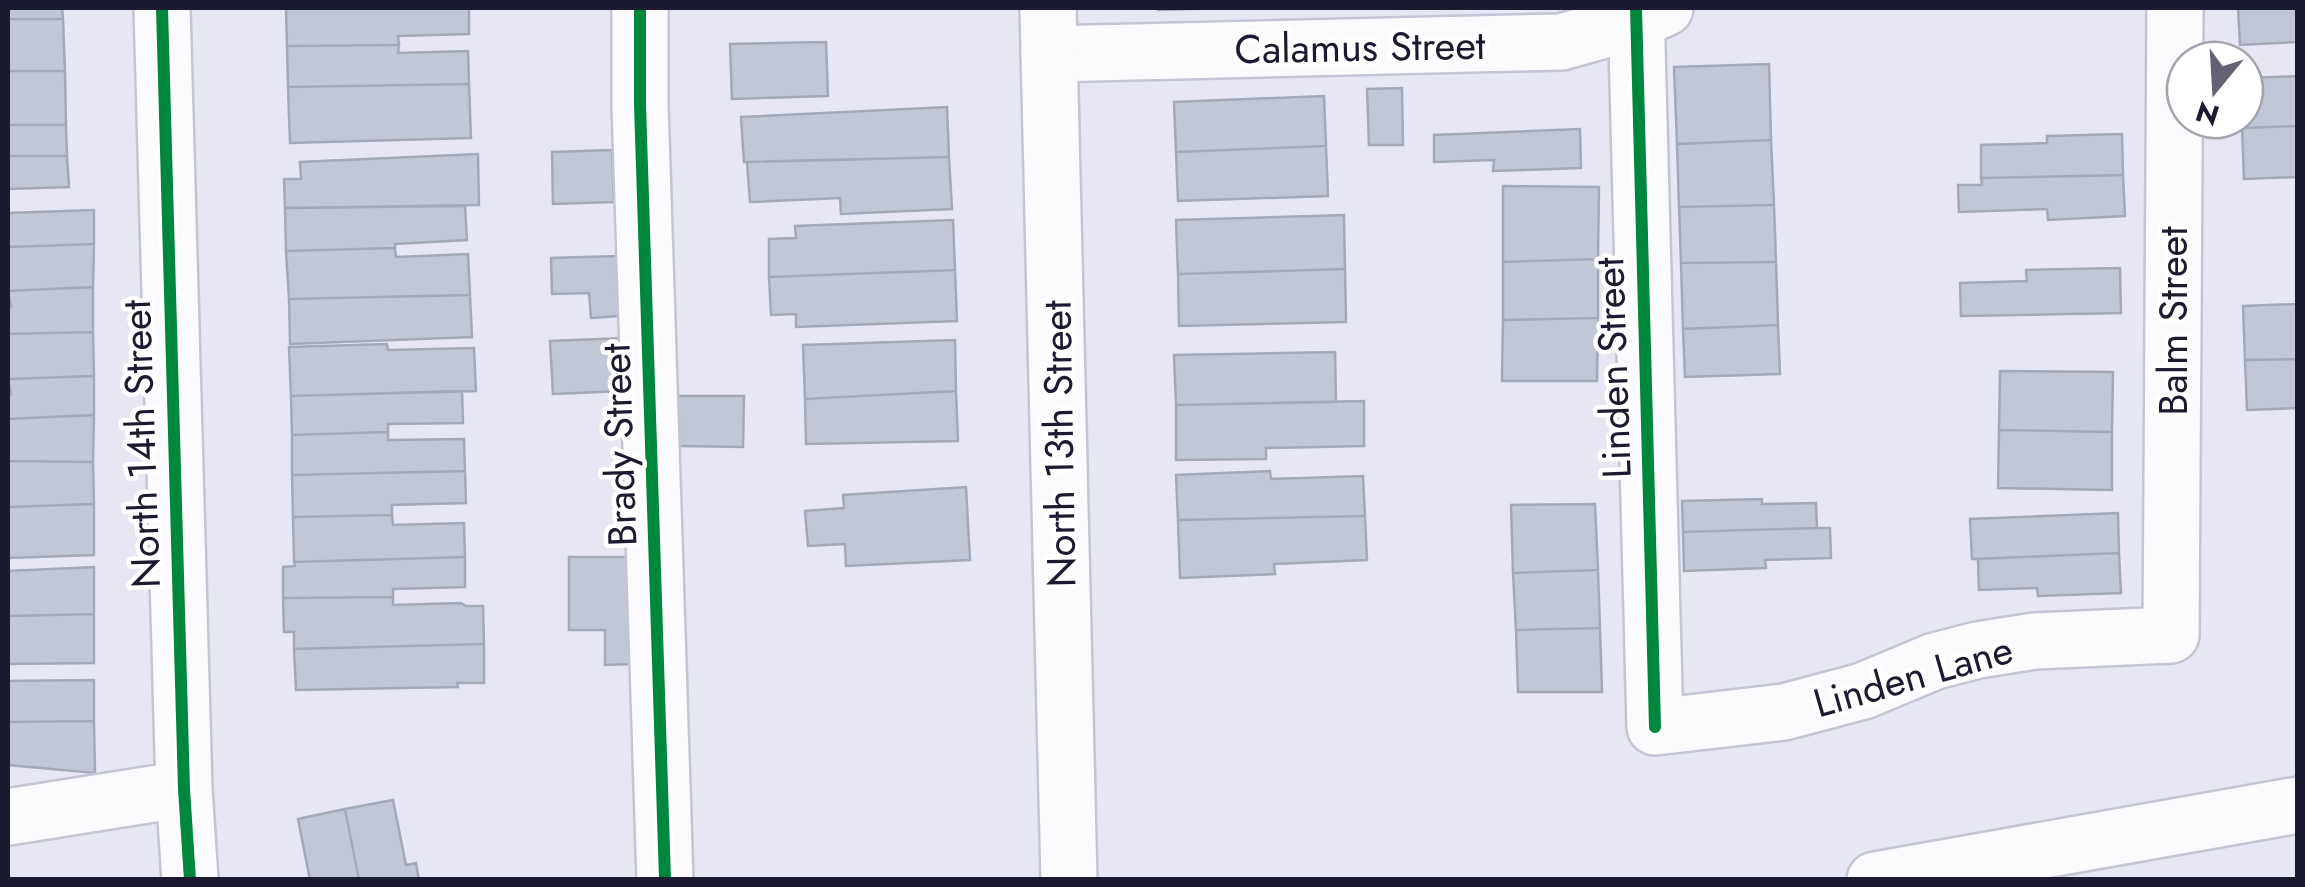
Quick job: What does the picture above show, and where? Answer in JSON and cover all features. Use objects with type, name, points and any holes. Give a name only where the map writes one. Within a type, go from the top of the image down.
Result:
[{"type":"street","name":"North 14th Street","points":[[162,8],[184,788],[190,880]]},
{"type":"street","name":"Brady Street","points":[[640,8],[665,880]]},
{"type":"street","name":"Balm Street","points":[[2171,635],[2175,8]]},
{"type":"street","name":"Calamus Street","points":[[1049,31],[1561,42],[1646,12]]},
{"type":"street","name":"Linden Street","points":[[1646,12],[1656,727]]},
{"type":"street","name":"North 13th Street","points":[[1049,31],[1069,880]]},
{"type":"street","name":"Linden Lane","points":[[1656,727],[1798,708],[1864,691],[1934,660],[1978,650],[2035,641],[2171,635]]},
{"type":"street","points":[[8,817],[184,788]]},
{"type":"street","points":[[1876,880],[2298,805]]},
{"type":"building","points":[[8,8],[62,8],[63,19],[8,19]]},
{"type":"building","points":[[286,8],[469,8],[469,34],[398,36],[399,45],[287,46]]},
{"type":"building","points":[[1158,8],[1228,8],[1158,10]]},
{"type":"building","points":[[2238,8],[2298,8],[2298,42],[2240,40]]},
{"type":"building","points":[[8,19],[63,19],[65,71],[8,71]]},
{"type":"building","points":[[826,42],[828,96],[732,99],[730,44]]},
{"type":"building","points":[[399,45],[398,53],[468,51],[469,84],[288,87],[287,46]]},
{"type":"building","points":[[1769,64],[1771,140],[1677,144],[1674,67]]},
{"type":"building","points":[[8,71],[65,71],[66,125],[8,125]]},
{"type":"building","points":[[2298,76],[2298,126],[2265,127],[2265,77]]},
{"type":"building","points":[[469,84],[471,138],[290,143],[288,87]]},
{"type":"building","points":[[1402,88],[1403,145],[1369,145],[1367,89]]},
{"type":"building","points":[[1324,96],[1326,146],[1176,152],[1174,102]]},
{"type":"building","points":[[947,107],[949,157],[744,162],[741,117]]},
{"type":"building","points":[[8,125],[66,125],[67,156],[8,156]]},
{"type":"building","points":[[2298,126],[2298,177],[2244,179],[2242,140],[2265,140],[2265,127]]},
{"type":"building","points":[[1580,129],[1581,168],[1493,171],[1494,160],[1434,162],[1434,135]]},
{"type":"building","points":[[2122,134],[2123,175],[1981,178],[1981,145],[2047,143],[2047,136]]},
{"type":"building","points":[[1771,140],[1774,205],[1679,207],[1677,144]]},
{"type":"building","points":[[1326,146],[1328,196],[1178,201],[1176,152]]},
{"type":"building","points":[[612,150],[614,202],[553,204],[552,152]]},
{"type":"building","points":[[478,154],[479,205],[285,208],[284,179],[301,179],[300,162]]},
{"type":"building","points":[[8,156],[67,156],[69,187],[8,189]]},
{"type":"building","points":[[949,157],[952,209],[841,214],[840,198],[750,202],[747,162]]},
{"type":"building","points":[[2123,175],[2125,216],[2048,220],[2047,209],[1959,212],[1958,185],[1982,185],[1981,178]]},
{"type":"building","points":[[1503,186],[1599,187],[1598,259],[1503,262]]},
{"type":"building","points":[[1774,205],[1776,262],[1681,263],[1679,207]]},
{"type":"building","points":[[465,206],[467,240],[395,244],[395,248],[286,251],[285,208]]},
{"type":"building","points":[[94,210],[94,244],[8,247],[8,213]]},
{"type":"building","points":[[1344,215],[1345,269],[1178,274],[1176,220]]},
{"type":"building","points":[[953,220],[955,270],[769,277],[769,239],[796,238],[795,226]]},
{"type":"building","points":[[94,244],[93,287],[8,291],[8,247]]},
{"type":"building","points":[[395,248],[396,257],[468,254],[470,295],[289,299],[286,251]]},
{"type":"building","points":[[618,256],[620,316],[591,318],[589,293],[552,294],[551,258]]},
{"type":"building","points":[[1598,259],[1598,318],[1503,320],[1503,262]]},
{"type":"building","points":[[1776,262],[1778,325],[1683,329],[1681,263]]},
{"type":"building","points":[[2120,268],[2121,313],[1961,316],[1960,283],[2027,281],[2026,270]]},
{"type":"building","points":[[1345,269],[1346,322],[1179,326],[1178,274]]},
{"type":"building","points":[[955,270],[957,321],[796,327],[796,314],[771,315],[769,277]]},
{"type":"building","points":[[93,287],[93,332],[8,334],[8,291]]},
{"type":"building","points":[[470,295],[472,337],[290,344],[289,299]]},
{"type":"building","points":[[2298,304],[2298,359],[2245,360],[2243,306]]},
{"type":"building","points":[[1598,318],[1597,381],[1502,381],[1503,320]]},
{"type":"building","points":[[1778,325],[1780,374],[1685,377],[1683,329]]},
{"type":"building","points":[[93,332],[94,376],[8,379],[8,334]]},
{"type":"building","points":[[623,338],[625,391],[553,394],[550,341]]},
{"type":"building","points":[[955,340],[956,391],[805,399],[803,345]]},
{"type":"building","points":[[387,344],[388,350],[474,348],[476,391],[291,396],[289,347]]},
{"type":"building","points":[[1335,352],[1336,402],[1176,405],[1174,355]]},
{"type":"building","points":[[2298,359],[2298,408],[2247,410],[2245,360]]},
{"type":"building","points":[[2000,371],[2113,372],[2112,432],[1999,430]]},
{"type":"building","points":[[94,376],[94,415],[8,419],[8,379]]},
{"type":"building","points":[[462,391],[463,423],[388,424],[388,432],[292,435],[291,396]]},
{"type":"building","points":[[956,391],[958,441],[806,444],[805,399]]},
{"type":"building","points":[[677,396],[744,396],[743,447],[677,446]]},
{"type":"building","points":[[1364,401],[1364,446],[1266,448],[1266,459],[1176,460],[1176,405]]},
{"type":"building","points":[[94,415],[93,462],[8,461],[8,419]]},
{"type":"building","points":[[1999,430],[2112,432],[2112,490],[1998,488]]},
{"type":"building","points":[[388,432],[388,440],[464,439],[465,471],[292,475],[292,435]]},
{"type":"building","points":[[8,461],[93,462],[94,504],[8,507]]},
{"type":"building","points":[[465,471],[466,503],[392,505],[392,515],[293,517],[292,475]]},
{"type":"building","points":[[1270,471],[1271,479],[1363,476],[1365,516],[1178,520],[1176,475]]},
{"type":"building","points":[[966,487],[970,560],[846,566],[845,544],[808,546],[805,511],[844,508],[843,495]]},
{"type":"building","points":[[1762,499],[1762,504],[1816,503],[1817,528],[1683,532],[1682,501]]},
{"type":"building","points":[[94,504],[94,555],[8,558],[8,507]]},
{"type":"building","points":[[1595,504],[1598,570],[1513,573],[1511,505]]},
{"type":"building","points":[[2118,513],[2119,553],[1972,559],[1970,519]]},
{"type":"building","points":[[392,515],[393,525],[464,523],[465,557],[294,562],[293,517]]},
{"type":"building","points":[[1365,516],[1367,560],[1274,564],[1275,574],[1180,578],[1178,520]]},
{"type":"building","points":[[1830,528],[1831,558],[1765,560],[1766,568],[1684,571],[1683,532]]},
{"type":"building","points":[[2119,553],[2121,593],[2038,596],[2037,588],[1979,590],[1978,559]]},
{"type":"building","points":[[465,557],[465,587],[393,589],[393,597],[283,598],[283,567],[295,566],[294,562]]},
{"type":"building","points":[[569,557],[631,557],[631,664],[605,665],[605,630],[569,630]]},
{"type":"building","points":[[94,567],[94,614],[8,616],[8,571]]},
{"type":"building","points":[[1598,570],[1600,628],[1516,630],[1513,573]]},
{"type":"building","points":[[393,597],[393,605],[483,606],[484,644],[294,649],[294,632],[284,632],[283,598]]},
{"type":"building","points":[[94,614],[94,663],[8,664],[8,616]]},
{"type":"building","points":[[1600,628],[1602,692],[1518,692],[1516,630]]},
{"type":"building","points":[[484,644],[484,683],[457,683],[458,687],[296,690],[294,649]]},
{"type":"building","points":[[94,680],[94,721],[8,722],[8,681]]},
{"type":"building","points":[[94,721],[95,773],[8,765],[8,722]]},
{"type":"building","points":[[393,800],[406,865],[416,863],[419,880],[359,880],[345,809]]},
{"type":"building","points":[[345,809],[359,880],[310,880],[298,819]]},
{"type":"cycle path","points":[[162,8],[184,789],[190,880]]},
{"type":"cycle path","points":[[640,8],[665,880]]},
{"type":"cycle path","points":[[1636,8],[1655,727]]}]
